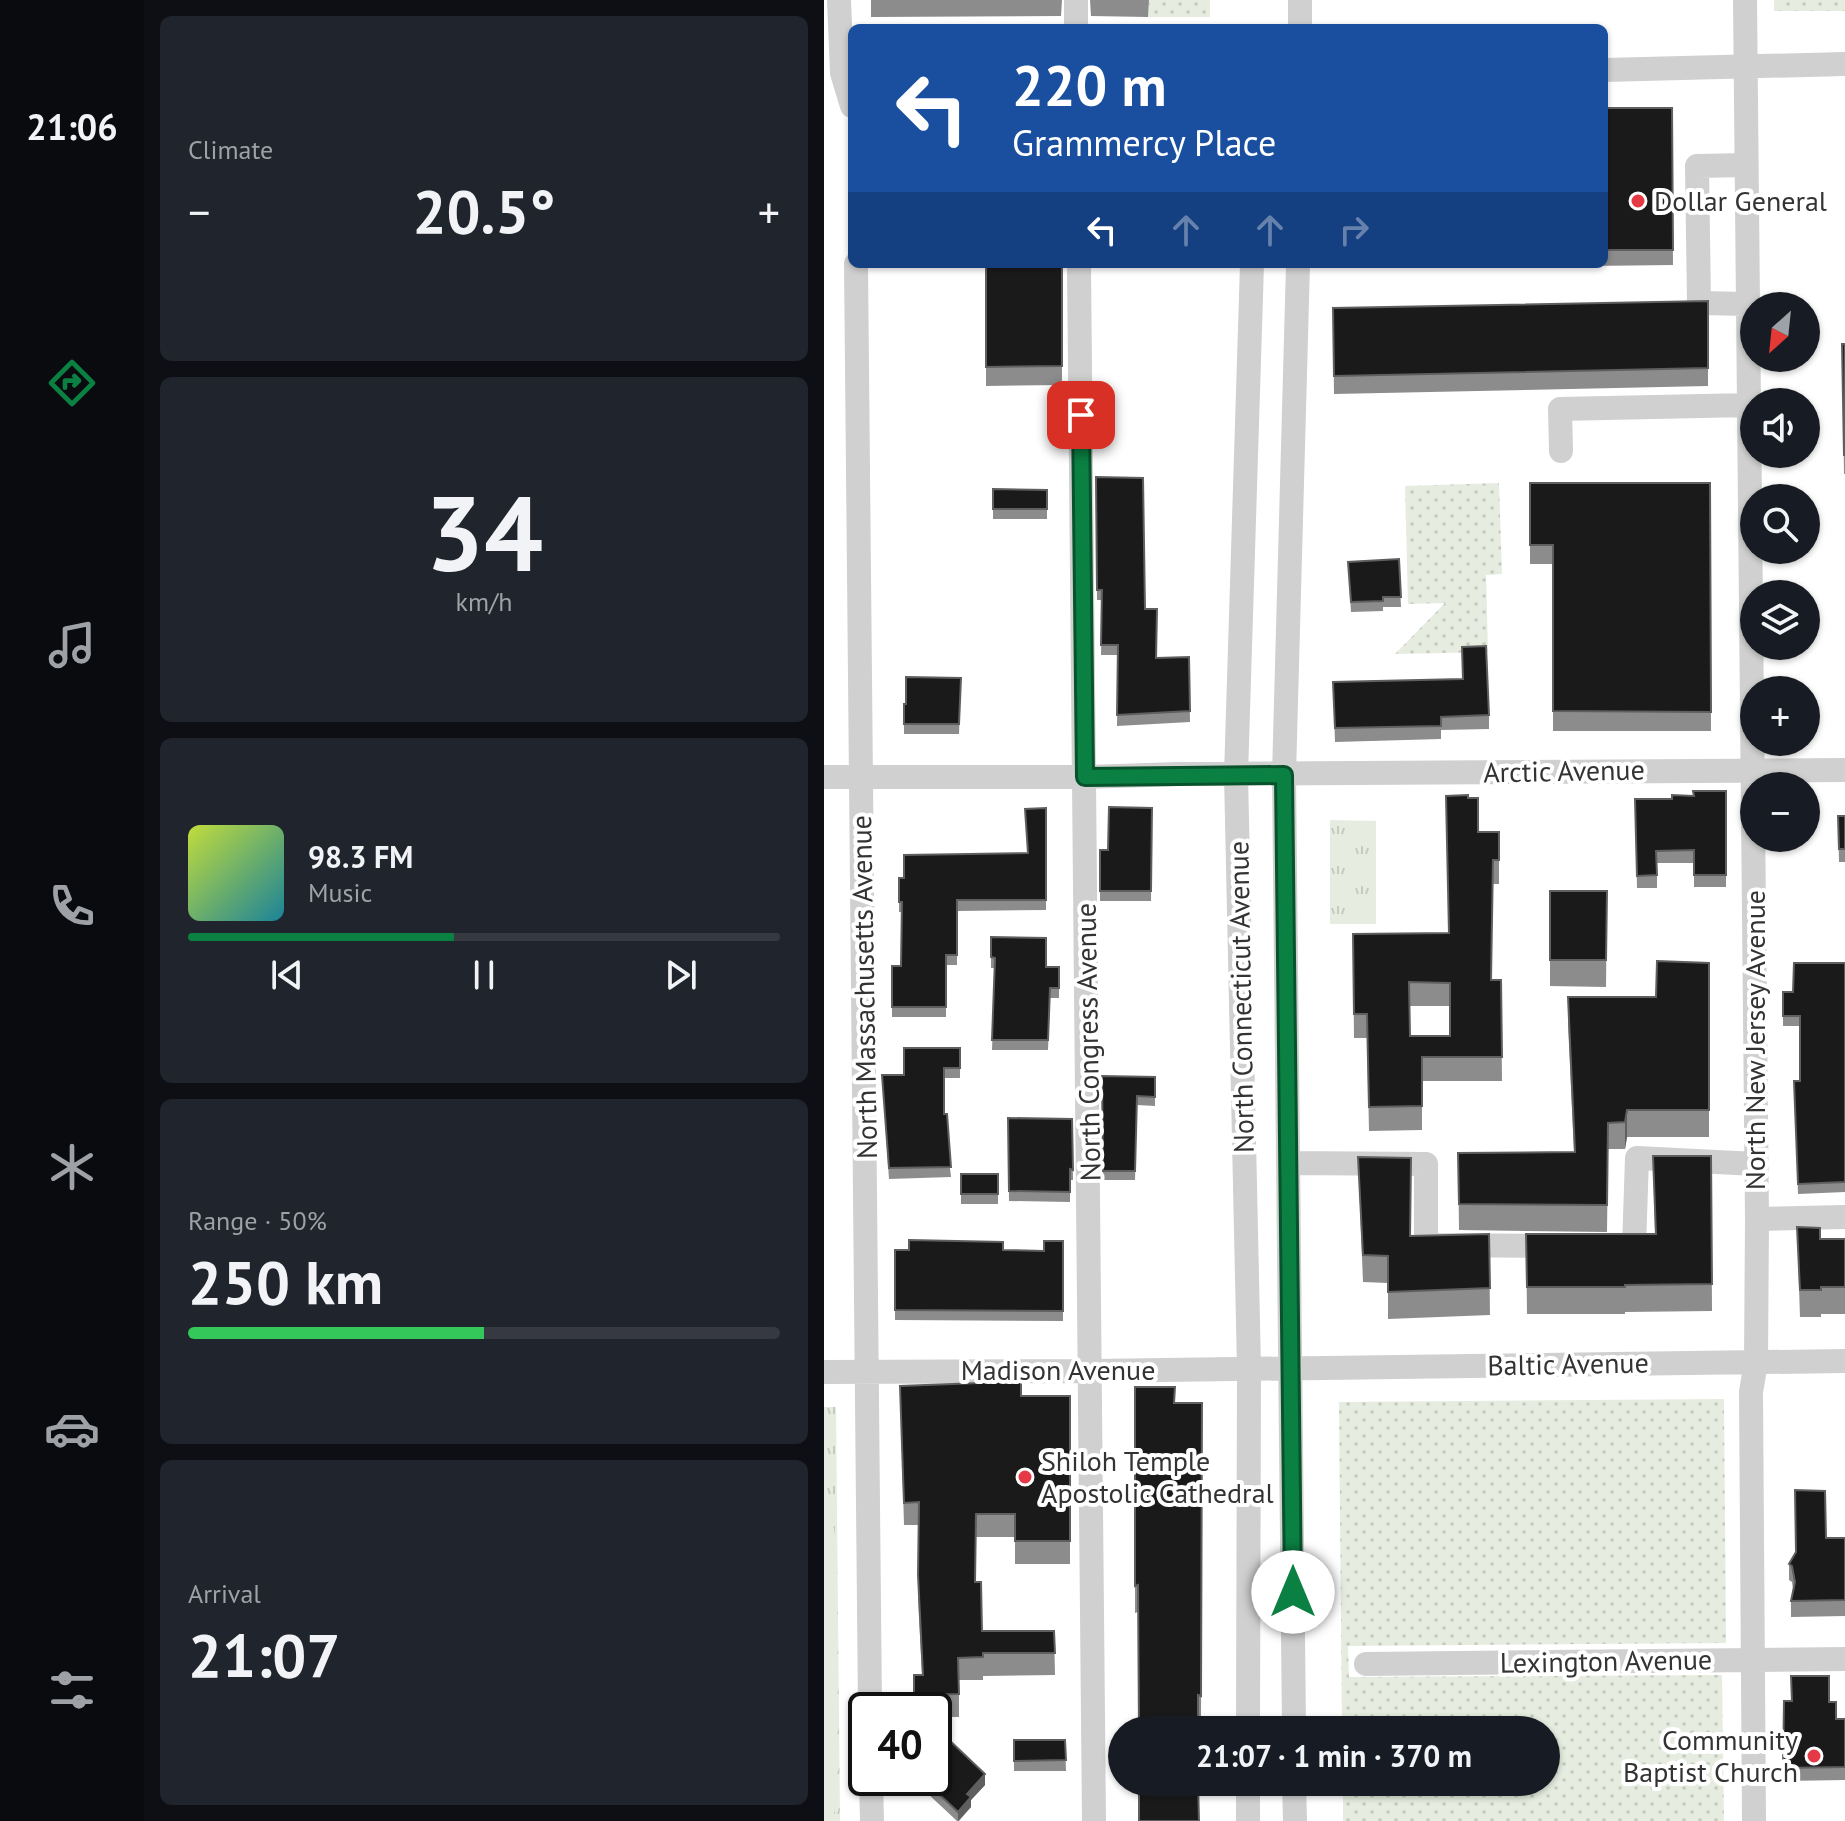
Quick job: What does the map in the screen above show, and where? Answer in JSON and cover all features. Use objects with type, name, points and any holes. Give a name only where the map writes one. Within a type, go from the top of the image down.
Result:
[{"type":"street","points":[[839,0],[839,73],[848,96]]},
{"type":"street","points":[[1076,0],[1076,24]]},
{"type":"street","points":[[1300,0],[1300,24]]},
{"type":"street","name":"North New Jersey Avenue","points":[[1745,0],[1748,292]]},
{"type":"street","points":[[1608,70],[1845,64]]},
{"type":"street","points":[[1740,304],[1699,303],[1697,166],[1746,165]]},
{"type":"street","name":"North Massachusetts Avenue","points":[[856,268],[870,1692]]},
{"type":"street","name":"North Congress Avenue","points":[[1079,268],[1094,1821]]},
{"type":"street","name":"North Connecticut Avenue","points":[[1248,1716],[1249,1368],[1236,775],[1252,268]]},
{"type":"street","name":"North Connecticut Avenue","points":[[1294,1716],[1284,775],[1298,268]]},
{"type":"street","points":[[1561,451],[1560,409],[1740,405]]},
{"type":"street","name":"North New Jersey Avenue","points":[[1750,468],[1757,1219],[1756,1362],[1751,1392],[1754,1821]]},
{"type":"street","name":"Arctic Avenue","points":[[824,777],[1845,770]]},
{"type":"street","points":[[1289,1163],[1426,1164],[1426,1245],[1634,1247],[1637,1158],[1756,1164]]},
{"type":"street","points":[[1757,1219],[1845,1217]]},
{"type":"street","name":"Baltic Avenue","points":[[1291,1367],[1845,1361]]},
{"type":"street","name":"Madison Avenue","points":[[824,1372],[1291,1367]]},
{"type":"street","name":"Lexington Avenue","points":[[1366,1664],[1845,1659]]},
{"type":"street","points":[[871,1796],[872,1821]]},
{"type":"street","points":[[1248,1796],[1248,1821]]},
{"type":"street","points":[[1294,1796],[1295,1821]]},
{"type":"green space","points":[[1149,0],[1210,0],[1210,17],[1148,17]]},
{"type":"green space","points":[[1774,0],[1845,0],[1845,11],[1774,11]]},
{"type":"green space","points":[[1499,483],[1502,574],[1486,575],[1488,652],[1395,654],[1445,603],[1408,604],[1405,486]]},
{"type":"green space","points":[[1330,820],[1376,821],[1376,924],[1330,924]]},
{"type":"green space","points":[[1724,1399],[1726,1643],[1348,1646],[1349,1677],[1722,1675],[1724,1821],[1343,1821],[1343,1796],[1560,1796],[1560,1716],[1342,1716],[1339,1402]]},
{"type":"green space","points":[[824,1407],[836,1407],[840,1821],[824,1821]]},
{"type":"green space","points":[[824,1495],[832,1516],[836,1543],[837,1802],[832,1821],[824,1821]]},
{"type":"building","name":"Dollar General","points":[[1608,108],[1672,108],[1673,250],[1608,250]]},
{"type":"building","points":[[986,268],[1062,268],[1062,366],[986,367]]},
{"type":"building","points":[[1708,301],[1708,368],[1334,376],[1333,308]]},
{"type":"building","points":[[1842,344],[1845,344],[1845,455],[1844,455]]},
{"type":"building","points":[[1096,477],[1143,478],[1145,609],[1157,609],[1156,658],[1189,657],[1190,711],[1117,715],[1118,645],[1101,645],[1102,590],[1097,590]]},
{"type":"building","points":[[1530,483],[1710,483],[1711,712],[1553,711],[1553,545],[1530,545]]},
{"type":"building","points":[[993,489],[1047,490],[1047,509],[993,509]]},
{"type":"building","points":[[1399,559],[1401,597],[1351,602],[1348,562]]},
{"type":"building","points":[[1486,646],[1489,715],[1441,717],[1441,726],[1335,728],[1333,682],[1463,679],[1462,647]]},
{"type":"building","points":[[906,677],[961,678],[959,724],[904,724]]},
{"type":"building","points":[[1693,791],[1726,791],[1726,875],[1694,875],[1694,850],[1656,851],[1657,875],[1637,876],[1635,799],[1694,796]]},
{"type":"building","points":[[1446,796],[1478,798],[1478,832],[1499,832],[1499,860],[1493,860],[1491,980],[1501,980],[1502,1057],[1422,1057],[1422,1106],[1369,1107],[1367,1014],[1354,1014],[1353,934],[1449,933]],"holes":[[[1409,982],[1450,983],[1450,1036],[1410,1036]]]},
{"type":"building","points":[[1109,807],[1152,808],[1151,891],[1100,891],[1100,850],[1108,850]]},
{"type":"building","points":[[1046,808],[1046,900],[957,900],[957,955],[946,955],[946,1007],[892,1007],[892,966],[901,966],[902,902],[899,902],[899,878],[904,878],[904,855],[1028,853],[1025,809]]},
{"type":"building","points":[[1838,816],[1845,816],[1845,849],[1839,849]]},
{"type":"building","points":[[1550,891],[1607,891],[1606,960],[1550,960]]},
{"type":"building","points":[[991,937],[1046,938],[1046,967],[1059,967],[1059,988],[1050,988],[1048,1040],[992,1040],[995,958],[991,957]]},
{"type":"building","points":[[1657,961],[1709,963],[1709,1110],[1627,1110],[1625,1122],[1608,1123],[1607,1205],[1459,1204],[1458,1153],[1575,1152],[1568,997],[1656,997]]},
{"type":"building","points":[[1794,963],[1845,963],[1845,1182],[1798,1184],[1794,1081],[1800,1081],[1800,1016],[1783,1016],[1783,992],[1793,992]]},
{"type":"building","points":[[904,1048],[960,1048],[960,1068],[944,1068],[944,1114],[947,1114],[951,1167],[889,1168],[882,1075],[904,1075]]},
{"type":"building","points":[[1102,1076],[1155,1077],[1155,1097],[1137,1096],[1135,1171],[1103,1171]]},
{"type":"building","points":[[1008,1118],[1072,1119],[1070,1192],[1009,1191]]},
{"type":"building","points":[[1653,1156],[1711,1156],[1712,1284],[1527,1287],[1526,1234],[1656,1234]]},
{"type":"building","points":[[1358,1157],[1411,1158],[1410,1236],[1489,1234],[1490,1288],[1388,1292],[1388,1256],[1363,1255]]},
{"type":"building","points":[[961,1174],[998,1174],[998,1194],[961,1194]]},
{"type":"building","points":[[1797,1227],[1820,1228],[1820,1239],[1845,1239],[1845,1287],[1800,1290]]},
{"type":"building","points":[[909,1240],[1003,1242],[1003,1250],[1044,1251],[1044,1241],[1063,1241],[1063,1311],[895,1310],[895,1250],[909,1250]]},
{"type":"building","points":[[979,1380],[1021,1380],[1021,1396],[1070,1396],[1070,1541],[1015,1541],[1015,1514],[976,1514],[975,1582],[981,1582],[982,1631],[1054,1631],[1055,1653],[983,1653],[983,1657],[958,1658],[959,1694],[914,1692],[914,1675],[923,1675],[918,1575],[919,1502],[904,1503],[900,1386],[979,1383]]},
{"type":"building","points":[[1135,1387],[1175,1387],[1174,1403],[1202,1403],[1201,1696],[1198,1695],[1198,1716],[1139,1716],[1138,1585],[1135,1586]]},
{"type":"building","points":[[1795,1490],[1825,1491],[1826,1538],[1845,1538],[1845,1600],[1791,1601],[1795,1582],[1789,1564],[1796,1552]]},
{"type":"building","points":[[1791,1676],[1829,1676],[1829,1702],[1836,1702],[1836,1719],[1845,1719],[1845,1767],[1783,1768],[1784,1701],[1792,1701]]},
{"type":"building","points":[[1014,1740],[1065,1740],[1066,1760],[1014,1761]]},
{"type":"building","points":[[952,1743],[985,1774],[967,1794],[971,1797],[958,1812],[941,1796],[952,1796]]},
{"type":"building","points":[[1139,1796],[1198,1796],[1199,1821],[1139,1821]]},
{"type":"place","name":"Dollar General","points":[[1638,201]]},
{"type":"place","name":"Shiloh Temple Apostolic Cathedral","points":[[1025,1477]]},
{"type":"place","name":"Community Baptist Church","points":[[1814,1756]]},
{"type":"route","points":[[1081,415],[1085,777],[1284,775],[1293,1592]]}]
